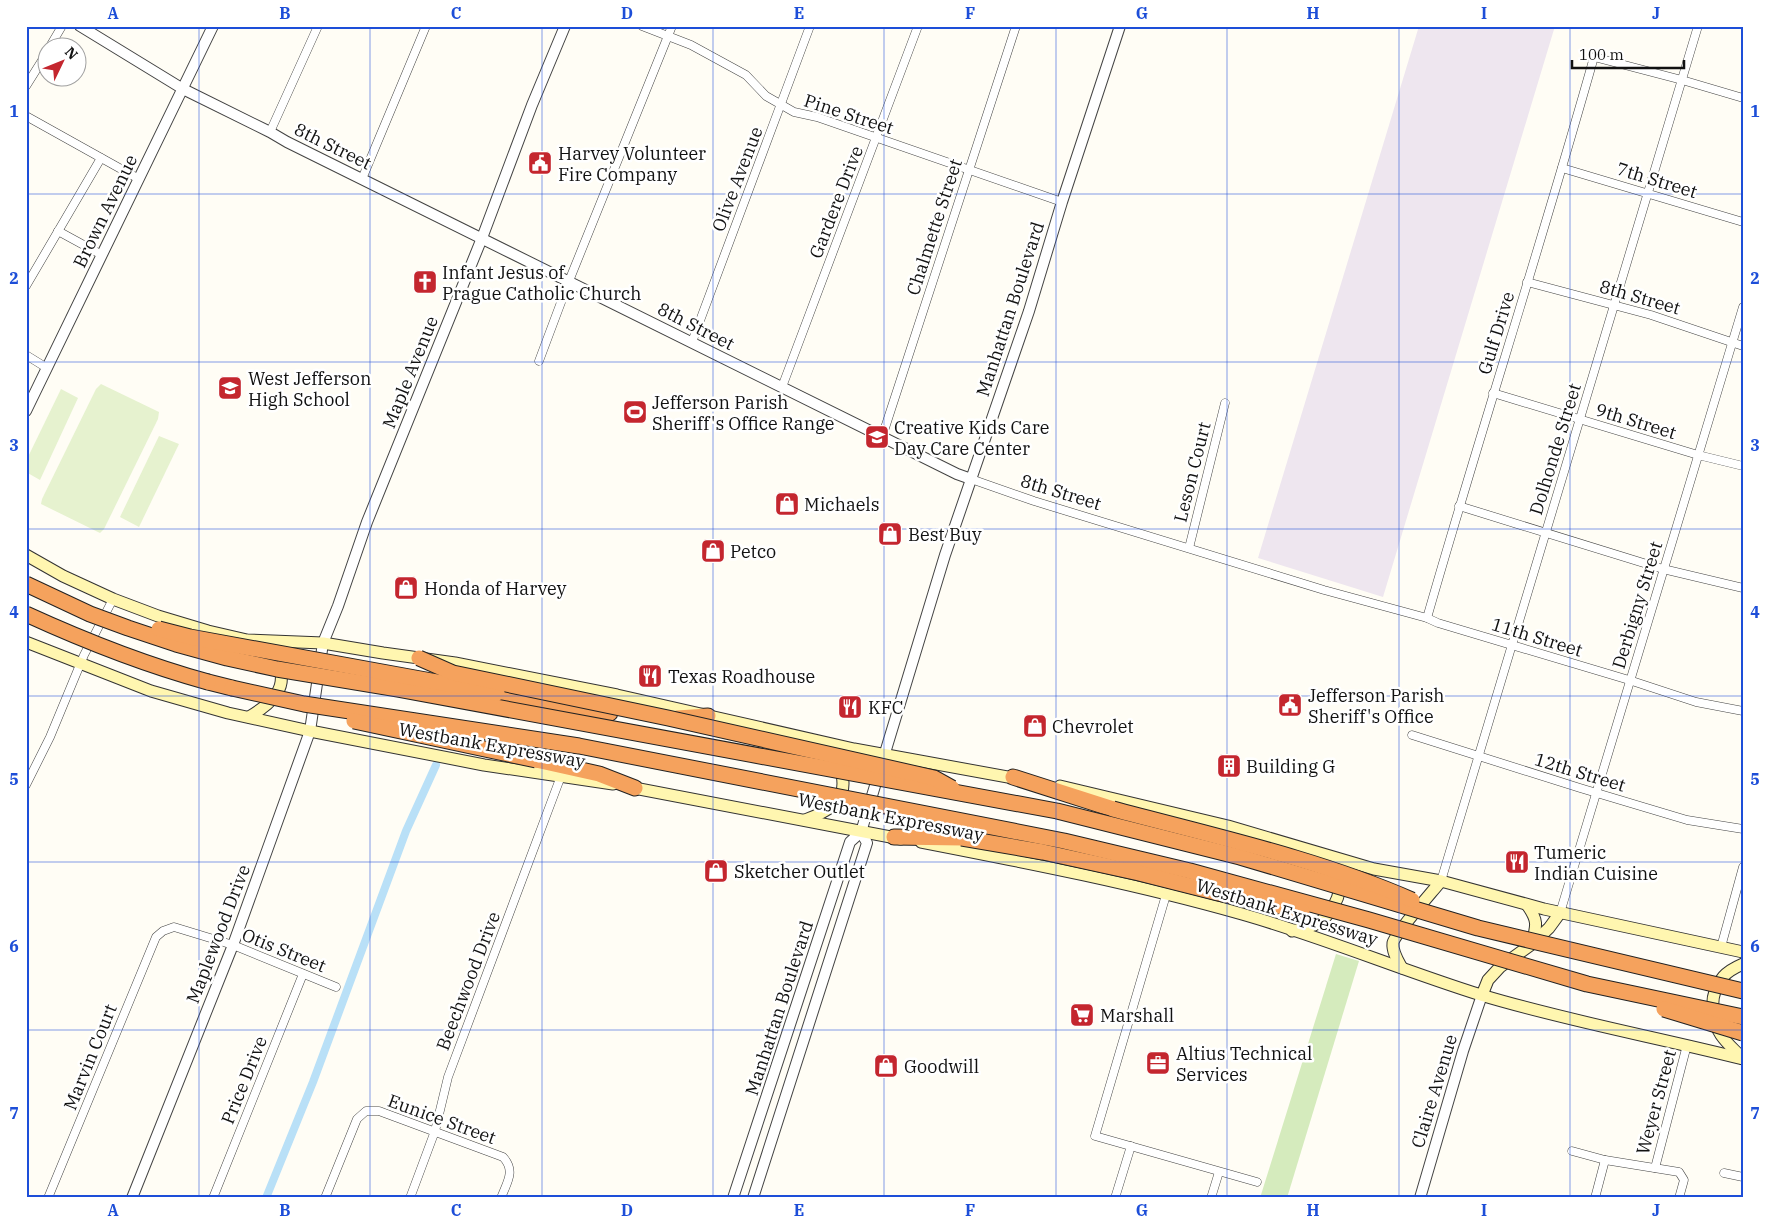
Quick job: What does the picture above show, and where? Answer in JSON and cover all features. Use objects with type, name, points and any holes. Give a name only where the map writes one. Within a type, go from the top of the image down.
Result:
[{"type":"highway","name":"Westbank Expressway","points":[[26,584],[90,614],[128,628],[202,651],[277,669],[398,689],[1057,811],[1232,854],[1478,928],[1710,984],[1743,990]]},
{"type":"highway","name":"Westbank Expressway","points":[[26,614],[78,638],[179,674],[232,688],[304,704],[579,746],[1064,841],[1190,871],[1369,920],[1587,984],[1743,1017]]},
{"type":"highway","points":[[128,628],[152,627],[190,637],[643,719],[708,716]]},
{"type":"highway","points":[[418,658],[454,673],[668,718],[934,778],[964,794]]},
{"type":"highway","points":[[232,688],[273,704],[562,771],[599,774],[635,788]]},
{"type":"highway","points":[[1014,778],[1113,809],[1318,864],[1371,882],[1478,928]]},
{"type":"highway","points":[[894,837],[962,838],[1043,852],[1348,921],[1369,920]]},
{"type":"highway","points":[[1587,984],[1743,1033]]},
{"type":"main road","points":[[26,555],[63,576],[113,599],[158,616],[208,631],[247,640],[323,643],[499,671],[618,695],[826,743],[1072,788],[1213,823],[1374,869],[1441,881],[1560,913],[1743,952]]},
{"type":"main road","points":[[249,716],[260,711],[278,693],[280,683],[281,665],[275,655],[258,640]]},
{"type":"main road","name":"Westbank Expressway","points":[[26,642],[151,691],[228,713],[484,765],[562,771]]},
{"type":"main road","points":[[805,820],[823,813],[832,807],[842,790],[843,778],[840,768],[826,743]]},
{"type":"main road","name":"Westbank Expressway","points":[[635,788],[1003,858],[1166,895],[1244,915],[1482,995],[1593,1024],[1743,1059]]},
{"type":"main road","points":[[1292,931],[1315,924],[1324,917],[1334,905],[1340,888],[1340,881],[1332,868],[1317,852]]},
{"type":"main road","points":[[1402,968],[1396,957],[1393,943],[1396,935],[1441,881]]},
{"type":"main road","points":[[1528,905],[1537,925],[1532,944]]},
{"type":"main road","points":[[1482,995],[1488,980],[1500,967],[1532,944],[1549,928],[1560,913]]},
{"type":"main road","points":[[1743,964],[1728,972],[1719,982],[1712,1009],[1714,1021],[1721,1034],[1743,1059]]},
{"type":"street","points":[[55,38],[62,26]]},
{"type":"street","name":"8th Street","points":[[80,26],[183,89],[957,474],[1034,501],[1324,590]]},
{"type":"street","name":"Brown Avenue","points":[[26,411],[213,26]]},
{"type":"street","points":[[270,132],[318,26]]},
{"type":"street","points":[[362,179],[426,26]]},
{"type":"street","name":"Maple Avenue","points":[[318,678],[323,643],[367,522],[482,238],[532,105],[565,26]]},
{"type":"street","name":"Pine Street","points":[[642,26],[691,46],[746,75],[766,96],[794,112],[817,117],[968,171],[1062,202]]},
{"type":"street","points":[[539,361],[569,281],[672,26]]},
{"type":"street","name":"Olive Avenue","points":[[692,342],[810,26]]},
{"type":"street","name":"Gardere Drive","points":[[782,387],[918,26]]},
{"type":"street","name":"Chalmette Street","points":[[882,437],[1016,26]]},
{"type":"street","name":"Manhattan Boulevard","points":[[733,1198],[850,842],[861,832],[942,563],[1029,312],[1062,202],[1120,26]]},
{"type":"street","name":"Dolhonde Street","points":[[1441,881],[1698,26]]},
{"type":"street","name":"Gulf Drive","points":[[1427,618],[1594,57],[1682,80]]},
{"type":"street","points":[[26,86],[38,66]]},
{"type":"street","points":[[1682,80],[1743,98]]},
{"type":"street","points":[[26,116],[139,179]]},
{"type":"street","points":[[26,286],[101,158]]},
{"type":"street","name":"7th Street","points":[[1562,168],[1743,222]]},
{"type":"street","points":[[58,231],[102,254]]},
{"type":"street","name":"8th Street","points":[[1527,282],[1651,315],[1743,346]]},
{"type":"street","name":"Derbigny Street","points":[[1560,913],[1743,307]]},
{"type":"street","points":[[26,355],[47,368]]},
{"type":"street","name":"9th Street","points":[[1493,392],[1579,420],[1698,455],[1743,466]]},
{"type":"street","name":"Leson Court","points":[[1189,548],[1225,403]]},
{"type":"street","points":[[1460,506],[1664,569],[1743,588]]},
{"type":"street","name":"11th Street","points":[[1324,590],[1427,618],[1696,702],[1743,710]]},
{"type":"street","points":[[26,785],[50,737],[80,664],[113,599]]},
{"type":"street","name":"Maplewood Drive","points":[[132,1198],[233,945],[310,731],[318,678]]},
{"type":"street","name":"12th Street","points":[[1412,735],[1687,820],[1743,829]]},
{"type":"street","name":"Beechwood Drive","points":[[410,1198],[435,1131],[448,1077],[562,771]]},
{"type":"street","name":"Manhattan Boulevard","points":[[753,1198],[867,844],[861,832]]},
{"type":"street","points":[[1720,946],[1743,868]]},
{"type":"street","points":[[1166,895],[1094,1136],[1258,1182]]},
{"type":"street","points":[[831,901],[835,907],[829,927],[835,941]]},
{"type":"street","name":"Otis Street","points":[[163,931],[174,927],[233,945],[336,987]]},
{"type":"street","name":"Marvin Court","points":[[48,1198],[156,937],[163,931]]},
{"type":"street","name":"Price Drive","points":[[213,1198],[303,974]]},
{"type":"street","name":"Claire Avenue","points":[[1420,1198],[1463,1051],[1482,995]]},
{"type":"street","name":"Weyer Street","points":[[1655,1168],[1687,1045]]},
{"type":"street","name":"Eunice Street","points":[[325,1198],[357,1119],[366,1111],[379,1111],[499,1155],[506,1160],[510,1167],[502,1198]]},
{"type":"street","points":[[1115,1198],[1130,1146]]},
{"type":"street","points":[[1572,1152],[1605,1160],[1679,1172],[1684,1180],[1679,1198]]},
{"type":"street","points":[[1595,1198],[1605,1160]]},
{"type":"street","points":[[1211,1198],[1219,1172]]},
{"type":"street","points":[[1724,1173],[1743,1177]]},
{"type":"street","points":[[738,1182],[740,1188],[739,1198]]},
{"type":"shaded area","points":[[1419,26],[1555,26],[1383,597],[1258,558]]},
{"type":"green space","points":[[101,384],[159,412],[158,419],[104,529],[100,533],[41,504],[96,389]]},
{"type":"green space","points":[[61,389],[78,398],[40,480],[26,472],[26,461]]},
{"type":"green space","points":[[159,436],[179,444],[139,527],[120,517]]},
{"type":"green space","points":[[1336,954],[1359,961],[1287,1198],[1260,1198]]},
{"type":"waterway","points":[[266,1198],[313,1082],[406,831],[436,765]]},
{"type":"place","name":"Harvey Volunteer Fire Company","points":[[540,163]]},
{"type":"place","name":"Infant Jesus of Prague Catholic Church","points":[[425,282]]},
{"type":"place","name":"West Jefferson High School","points":[[230,388]]},
{"type":"place","name":"Jefferson Parish Sheriff's Office Range","points":[[635,412]]},
{"type":"place","name":"Creative Kids Care Day Care Center","points":[[877,437]]},
{"type":"place","name":"Michaels","points":[[787,504]]},
{"type":"place","name":"Best Buy","points":[[890,534]]},
{"type":"place","name":"Petco","points":[[713,551]]},
{"type":"place","name":"Honda of Harvey","points":[[406,588]]},
{"type":"place","name":"Texas Roadhouse","points":[[650,676]]},
{"type":"place","name":"Jefferson Parish Sheriff's Office","points":[[1290,705]]},
{"type":"place","name":"KFC","points":[[850,707]]},
{"type":"place","name":"Chevrolet","points":[[1035,726]]},
{"type":"place","name":"Building G","points":[[1229,766]]},
{"type":"place","name":"Tumeric Indian Cuisine","points":[[1517,862]]},
{"type":"place","name":"Sketcher Outlet","points":[[716,871]]},
{"type":"place","name":"Marshall","points":[[1082,1015]]},
{"type":"place","name":"Altius Technical Services","points":[[1158,1063]]},
{"type":"place","name":"Goodwill","points":[[886,1066]]}]
